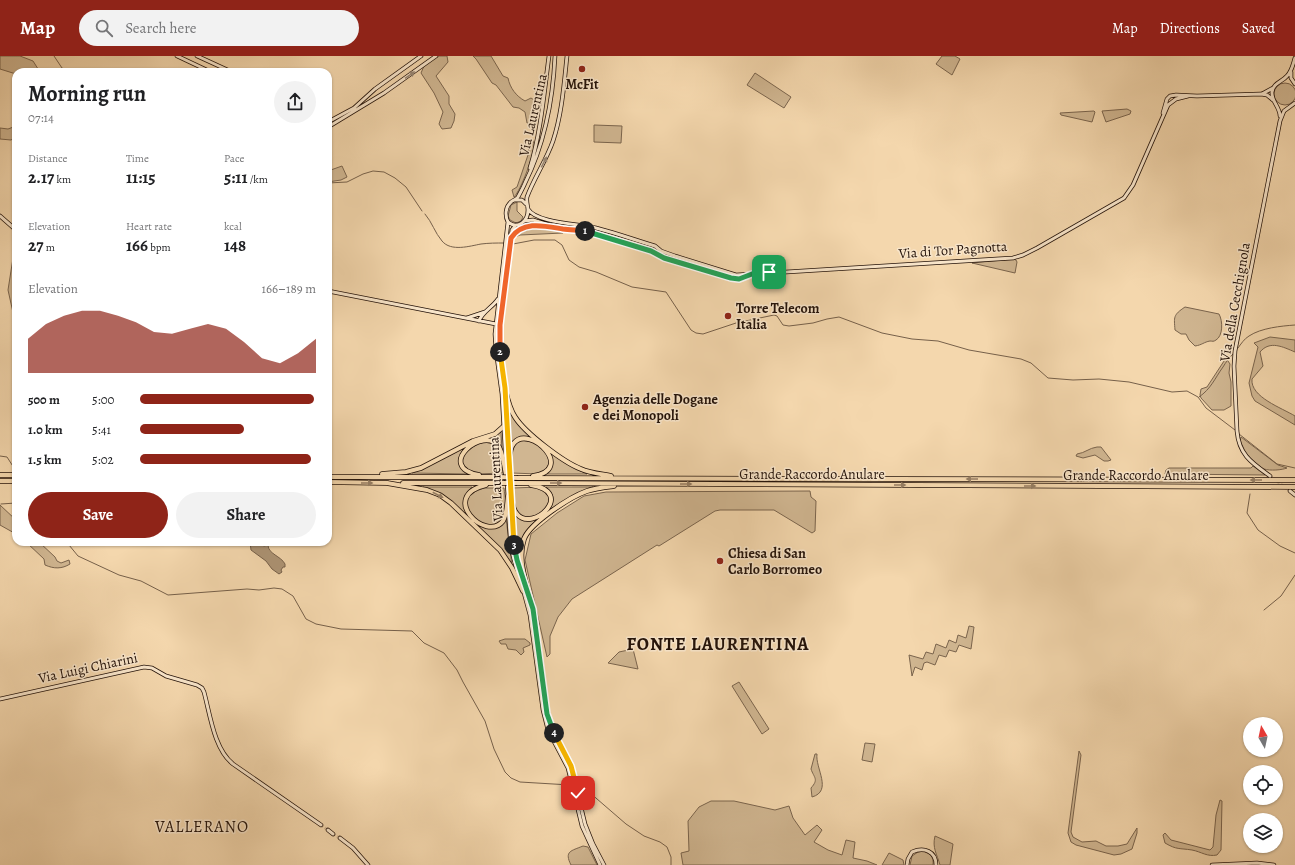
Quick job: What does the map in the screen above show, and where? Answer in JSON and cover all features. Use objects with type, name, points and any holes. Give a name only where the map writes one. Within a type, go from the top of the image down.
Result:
[{"type":"highway","points":[[505,388],[510,406],[518,422],[563,459],[576,467],[591,472],[636,478]]},
{"type":"highway","points":[[354,477],[400,473],[418,468],[473,441],[494,435],[504,426]]},
{"type":"highway","points":[[509,464],[512,447],[515,442],[521,438],[528,438],[535,441],[549,453],[551,463],[546,472],[518,478]]},
{"type":"highway","points":[[494,478],[473,474],[466,471],[462,465],[461,459],[465,450],[483,441],[491,441],[496,444],[502,454],[507,481]]},
{"type":"highway","points":[[0,475],[12,475]]},
{"type":"highway","name":"Grande Raccordo Anulare","points":[[332,477],[1295,480]]},
{"type":"highway","points":[[0,481],[12,481]]},
{"type":"highway","name":"Grande Raccordo Anulare","points":[[332,482],[1295,487]]},
{"type":"highway","points":[[387,483],[424,489],[448,501],[500,550],[525,591]]},
{"type":"highway","points":[[493,483],[476,488],[469,493],[466,498],[465,505],[467,510],[479,523],[483,526],[490,527],[502,522],[506,514],[509,496]]},
{"type":"highway","points":[[509,496],[516,513],[526,520],[535,518],[546,511],[550,506],[551,497],[545,489],[517,483]]},
{"type":"highway","points":[[525,591],[522,550],[524,538],[532,527],[546,515],[581,494],[593,489],[626,484]]},
{"type":"street","points":[[177,56],[202,68]]},
{"type":"street","points":[[197,56],[223,68]]},
{"type":"street","points":[[332,120],[354,108],[375,89],[421,56]]},
{"type":"street","points":[[332,125],[384,93],[436,56]]},
{"type":"street","points":[[529,174],[537,138],[549,56]]},
{"type":"street","name":"Via Laurentina","points":[[509,496],[502,394],[496,350],[496,324],[508,222],[506,217],[507,209],[510,203],[515,200],[529,174],[540,146],[552,87],[555,56]]},
{"type":"street","name":"Via Laurentina","points":[[526,204],[527,195],[547,156],[556,131],[562,101],[567,56]]},
{"type":"street","points":[[1294,84],[1291,72],[1295,58]]},
{"type":"street","points":[[1274,100],[1272,93],[1273,88],[1291,72]]},
{"type":"street","points":[[1282,81],[1290,81],[1294,84]]},
{"type":"street","name":"Via di Tor Pagnotta","points":[[1261,94],[1273,88]]},
{"type":"street","name":"Via di Tor Pagnotta","points":[[528,209],[534,215],[562,223],[604,230],[655,246],[666,253],[736,275],[1004,259],[1023,255],[1124,198],[1133,185],[1162,119],[1165,102],[1168,98],[1176,95],[1261,94],[1267,95],[1274,100]]},
{"type":"street","name":"Via della Cecchignola","points":[[1274,100],[1280,112],[1280,121]]},
{"type":"street","points":[[1277,104],[1282,107],[1295,103]]},
{"type":"street","name":"Via della Cecchignola","points":[[1270,476],[1255,466],[1244,455],[1239,443],[1237,431],[1234,358],[1280,121],[1284,111],[1289,106]]},
{"type":"street","points":[[508,222],[516,226],[521,224],[524,221],[528,209],[522,200],[515,200]]},
{"type":"street","points":[[0,216],[12,226]]},
{"type":"street","name":"Via di Tor Pagnotta","points":[[524,221],[533,220],[549,226],[592,233],[651,251],[664,258],[679,263],[731,278],[739,279],[752,274]]},
{"type":"street","points":[[511,239],[515,233],[526,227],[536,225],[549,226]]},
{"type":"street","name":"Via Laurentina","points":[[516,226],[512,230],[500,325],[500,349],[505,388],[512,553],[525,591],[530,615],[544,718],[550,734],[567,764],[586,826],[604,865]]},
{"type":"street","points":[[332,292],[500,325]]},
{"type":"street","points":[[479,321],[481,316],[494,305],[499,297]]},
{"type":"street","points":[[465,318],[486,311]]},
{"type":"street","points":[[1290,491],[1295,495]]},
{"type":"street","name":"Via Luigi Chiarini","points":[[0,699],[144,667],[152,668],[166,676],[197,685],[202,688],[204,692],[220,746],[228,759],[321,825]]},
{"type":"street","name":"Via Laurentina","points":[[574,785],[582,826],[600,865]]},
{"type":"street","points":[[328,830],[333,834]]},
{"type":"street","points":[[340,838],[368,865]]},
{"type":"street","points":[[907,865],[912,852],[923,849],[932,853],[935,858],[936,865]]},
{"type":"street","points":[[1212,865],[1257,863],[1274,865]]},
{"type":"shaded area","points":[[0,56],[20,56],[33,61],[37,68],[12,68],[12,73],[0,69]]},
{"type":"shaded area","points":[[438,56],[447,56],[448,62],[436,76],[449,96],[449,104],[455,114],[451,128],[442,129],[439,124],[443,112],[434,93],[421,73],[424,66]]},
{"type":"shaded area","points":[[473,56],[491,56],[503,76],[508,78],[510,85],[516,94],[525,101],[531,98],[534,100],[531,124],[527,123],[525,112],[519,108],[513,107],[496,85],[492,83]]},
{"type":"shaded area","points":[[942,56],[955,56],[960,59],[952,75],[936,64]]},
{"type":"shaded area","points":[[755,73],[791,97],[784,108],[747,85]]},
{"type":"shaded area","points":[[1285,83],[1293,86],[1296,94],[1293,102],[1285,105],[1277,102],[1274,94],[1277,86]]},
{"type":"shaded area","points":[[1127,109],[1131,111],[1130,114],[1106,122],[1102,111]]},
{"type":"shaded area","points":[[1094,111],[1092,122],[1061,115],[1060,113]]},
{"type":"shaded area","points":[[594,125],[622,126],[621,143],[594,142]]},
{"type":"shaded area","points":[[0,128],[8,129],[12,128],[12,139],[0,139]]},
{"type":"shaded area","points":[[530,139],[532,139],[534,144],[530,164],[514,197],[512,190],[517,187],[528,155]]},
{"type":"shaded area","points":[[342,166],[347,177],[332,181],[332,170]]},
{"type":"shaded area","points":[[517,202],[517,211],[523,217],[521,221],[516,223],[510,220],[508,216],[511,205]]},
{"type":"shaded area","points":[[534,227],[562,231],[563,233],[520,235],[513,238],[517,234]]},
{"type":"shaded area","points":[[1013,259],[1017,262],[1015,273],[972,263]]},
{"type":"shaded area","points":[[12,264],[12,308],[8,290]]},
{"type":"shaded area","points":[[1185,307],[1219,314],[1222,328],[1218,338],[1214,341],[1208,341],[1195,346],[1186,334],[1181,334],[1175,330],[1174,322],[1176,314]]},
{"type":"shaded area","points":[[1270,337],[1295,340],[1295,352],[1286,348],[1272,345],[1264,348],[1260,352],[1263,366],[1252,379],[1253,385],[1261,397],[1295,416],[1295,425],[1255,401],[1252,396],[1249,383],[1258,347],[1254,343]]},
{"type":"shaded area","points":[[1226,358],[1230,364],[1229,373],[1231,382],[1231,406],[1224,410],[1212,410],[1201,398],[1201,389],[1207,387]]},
{"type":"shaded area","points":[[507,405],[515,419],[571,466],[587,474],[545,474],[547,473],[551,457],[539,442],[531,438],[522,437],[510,448]]},
{"type":"shaded area","points":[[501,432],[502,451],[496,443],[480,442],[470,444],[462,451],[460,457],[468,474],[412,473],[470,443]]},
{"type":"shaded area","points":[[1241,437],[1278,465],[1287,468],[1269,470],[1260,467],[1244,450],[1240,441]]},
{"type":"shaded area","points":[[520,440],[534,442],[547,452],[550,463],[545,470],[538,474],[512,473],[512,451],[516,443]]},
{"type":"shaded area","points":[[481,442],[493,444],[499,451],[503,473],[476,474],[469,472],[462,463],[464,452]]},
{"type":"shaded area","points":[[1101,447],[1111,460],[1104,461],[1095,455],[1083,458],[1076,456],[1077,454]]},
{"type":"shaded area","points":[[1253,466],[1265,475],[1165,474],[1166,470],[1169,468],[1251,468]]},
{"type":"shaded area","points":[[423,487],[472,487],[466,494],[464,500],[467,511],[489,528],[506,518],[512,566],[454,503]]},
{"type":"shaded area","points":[[539,487],[549,495],[549,506],[538,515],[526,518],[517,513],[513,502],[513,488]]},
{"type":"shaded area","points":[[546,487],[593,487],[555,507],[529,528],[524,534],[522,541],[521,565],[517,549],[514,512],[522,519],[528,521],[541,515],[549,509],[552,505],[553,496]]},
{"type":"shaded area","points":[[484,488],[504,488],[506,504],[505,512],[499,523],[494,525],[485,524],[476,520],[468,510],[466,504],[469,494]]},
{"type":"shaded area","points":[[810,491],[811,497],[816,501],[815,531],[812,533],[774,510],[715,511],[659,546],[657,545],[572,599],[558,617],[550,636],[550,654],[547,657],[525,560],[531,534],[557,513],[584,496],[606,492]]},
{"type":"shaded area","points":[[0,505],[12,516],[12,532],[0,525]]},
{"type":"shaded area","points":[[30,546],[43,546],[55,557],[57,561],[61,563],[69,560],[70,564],[58,568],[52,567],[45,565],[44,559]]},
{"type":"shaded area","points":[[250,546],[268,546],[270,551],[285,564],[285,567],[281,570],[282,572],[279,574],[272,569],[266,561],[251,550]]},
{"type":"shaded area","points":[[969,626],[974,627],[971,649],[959,645],[956,652],[949,650],[946,657],[939,655],[935,665],[927,662],[924,663],[922,670],[915,667],[912,676],[909,655],[923,659],[926,652],[933,654],[936,644],[946,648],[949,640],[956,643],[958,635],[966,638]]},
{"type":"shaded area","points":[[505,639],[525,639],[530,643],[530,645],[523,648],[524,652],[521,655],[516,650],[508,649],[506,644],[501,644],[499,641]]},
{"type":"shaded area","points":[[633,649],[638,669],[608,663],[619,652]]},
{"type":"shaded area","points":[[739,682],[769,729],[762,734],[732,686]]},
{"type":"shaded area","points":[[865,743],[875,744],[872,762],[862,760]]},
{"type":"shaded area","points":[[1079,751],[1081,755],[1071,832],[1073,837],[1082,842],[1096,841],[1106,846],[1118,846],[1127,844],[1137,828],[1132,849],[1121,854],[1114,855],[1076,845],[1071,842],[1068,833]]},
{"type":"shaded area","points":[[815,754],[817,754],[822,784],[821,790],[818,794],[812,797],[811,788],[815,780],[811,769]]},
{"type":"shaded area","points":[[1220,800],[1222,801],[1221,850],[1217,855],[1175,848],[1165,843],[1163,835],[1165,833],[1171,840],[1210,850],[1213,847],[1216,815]]},
{"type":"shaded area","points":[[711,801],[734,801],[775,810],[789,806],[793,818],[805,835],[817,825],[822,830],[814,842],[828,850],[842,855],[846,840],[855,842],[853,858],[877,865],[683,865],[681,853],[689,851],[688,821],[699,807]]},
{"type":"shaded area","points":[[935,836],[953,844],[950,865],[940,865],[934,848]]},
{"type":"shaded area","points":[[583,846],[588,847],[597,865],[571,865],[568,857],[570,852]]},
{"type":"shaded area","points":[[923,851],[931,856],[933,865],[910,865],[912,856]]},
{"type":"shaded area","points":[[889,853],[903,860],[904,865],[882,865]]},
{"type":"waterway","points":[[54,56],[62,68]]},
{"type":"waterway","points":[[332,183],[347,182],[373,171],[384,172],[395,178],[406,187],[422,211]]},
{"type":"waterway","points":[[425,214],[442,241],[450,246],[466,247],[504,243]]},
{"type":"waterway","points":[[507,243],[513,244],[534,240],[555,240],[562,245],[569,260],[579,267],[596,272],[632,287],[666,292],[691,330],[696,333],[703,334],[736,323],[774,315],[777,316],[783,325],[789,326],[813,323],[839,317],[882,333],[912,339],[938,341],[969,350],[1021,359],[1031,363],[1048,378],[1073,380],[1099,379],[1129,382],[1172,392],[1187,391],[1198,397],[1206,408],[1235,430]]},
{"type":"waterway","points":[[1238,348],[1247,337],[1254,333],[1265,329],[1295,325]]},
{"type":"waterway","points":[[1199,397],[1210,387],[1233,354]]},
{"type":"waterway","points":[[1239,434],[1277,464],[1295,468]]},
{"type":"waterway","points":[[0,456],[7,457],[12,465]]},
{"type":"waterway","points":[[1250,494],[1247,513],[1258,530],[1280,546],[1295,553]]},
{"type":"waterway","points":[[1,504],[12,503]]},
{"type":"waterway","points":[[70,546],[78,556],[119,575],[141,581],[168,595],[247,589],[282,589],[293,596],[306,619],[316,624],[341,629],[412,631],[424,643],[444,653],[457,670],[485,721],[494,749],[505,772],[511,778],[520,782],[570,785]]},
{"type":"waterway","points":[[1264,610],[1281,596],[1295,575]]},
{"type":"waterway","points":[[577,786],[582,786],[626,824],[644,836],[660,842],[667,847],[671,857],[671,865]]},
{"type":"tunnel","points":[[1270,476],[1290,491]]},
{"type":"tunnel","points":[[321,825],[328,830]]},
{"type":"tunnel","points":[[333,834],[340,838]]},
{"type":"place","name":"McFit","points":[[582,69]]},
{"type":"place","name":"Torre Telecom Italia","points":[[728,316]]},
{"type":"place","name":"Agenzia delle Dogane e dei Monopoli","points":[[585,407]]},
{"type":"place","name":"Chiesa di San Carlo Borromeo","points":[[720,561]]},
{"type":"district","name":"FONTE LAURENTINA","points":[[718,644]]},
{"type":"district","name":"VALLERANO","points":[[202,827]]},
{"type":"route","points":[[578,793],[571,766],[552,730],[549,720],[533,609],[517,560],[514,543],[505,388],[499,340],[511,238],[515,233],[526,227],[536,225],[549,226],[592,233],[651,251],[664,258],[679,263],[734,279],[739,279],[757,273],[769,272]]}]
